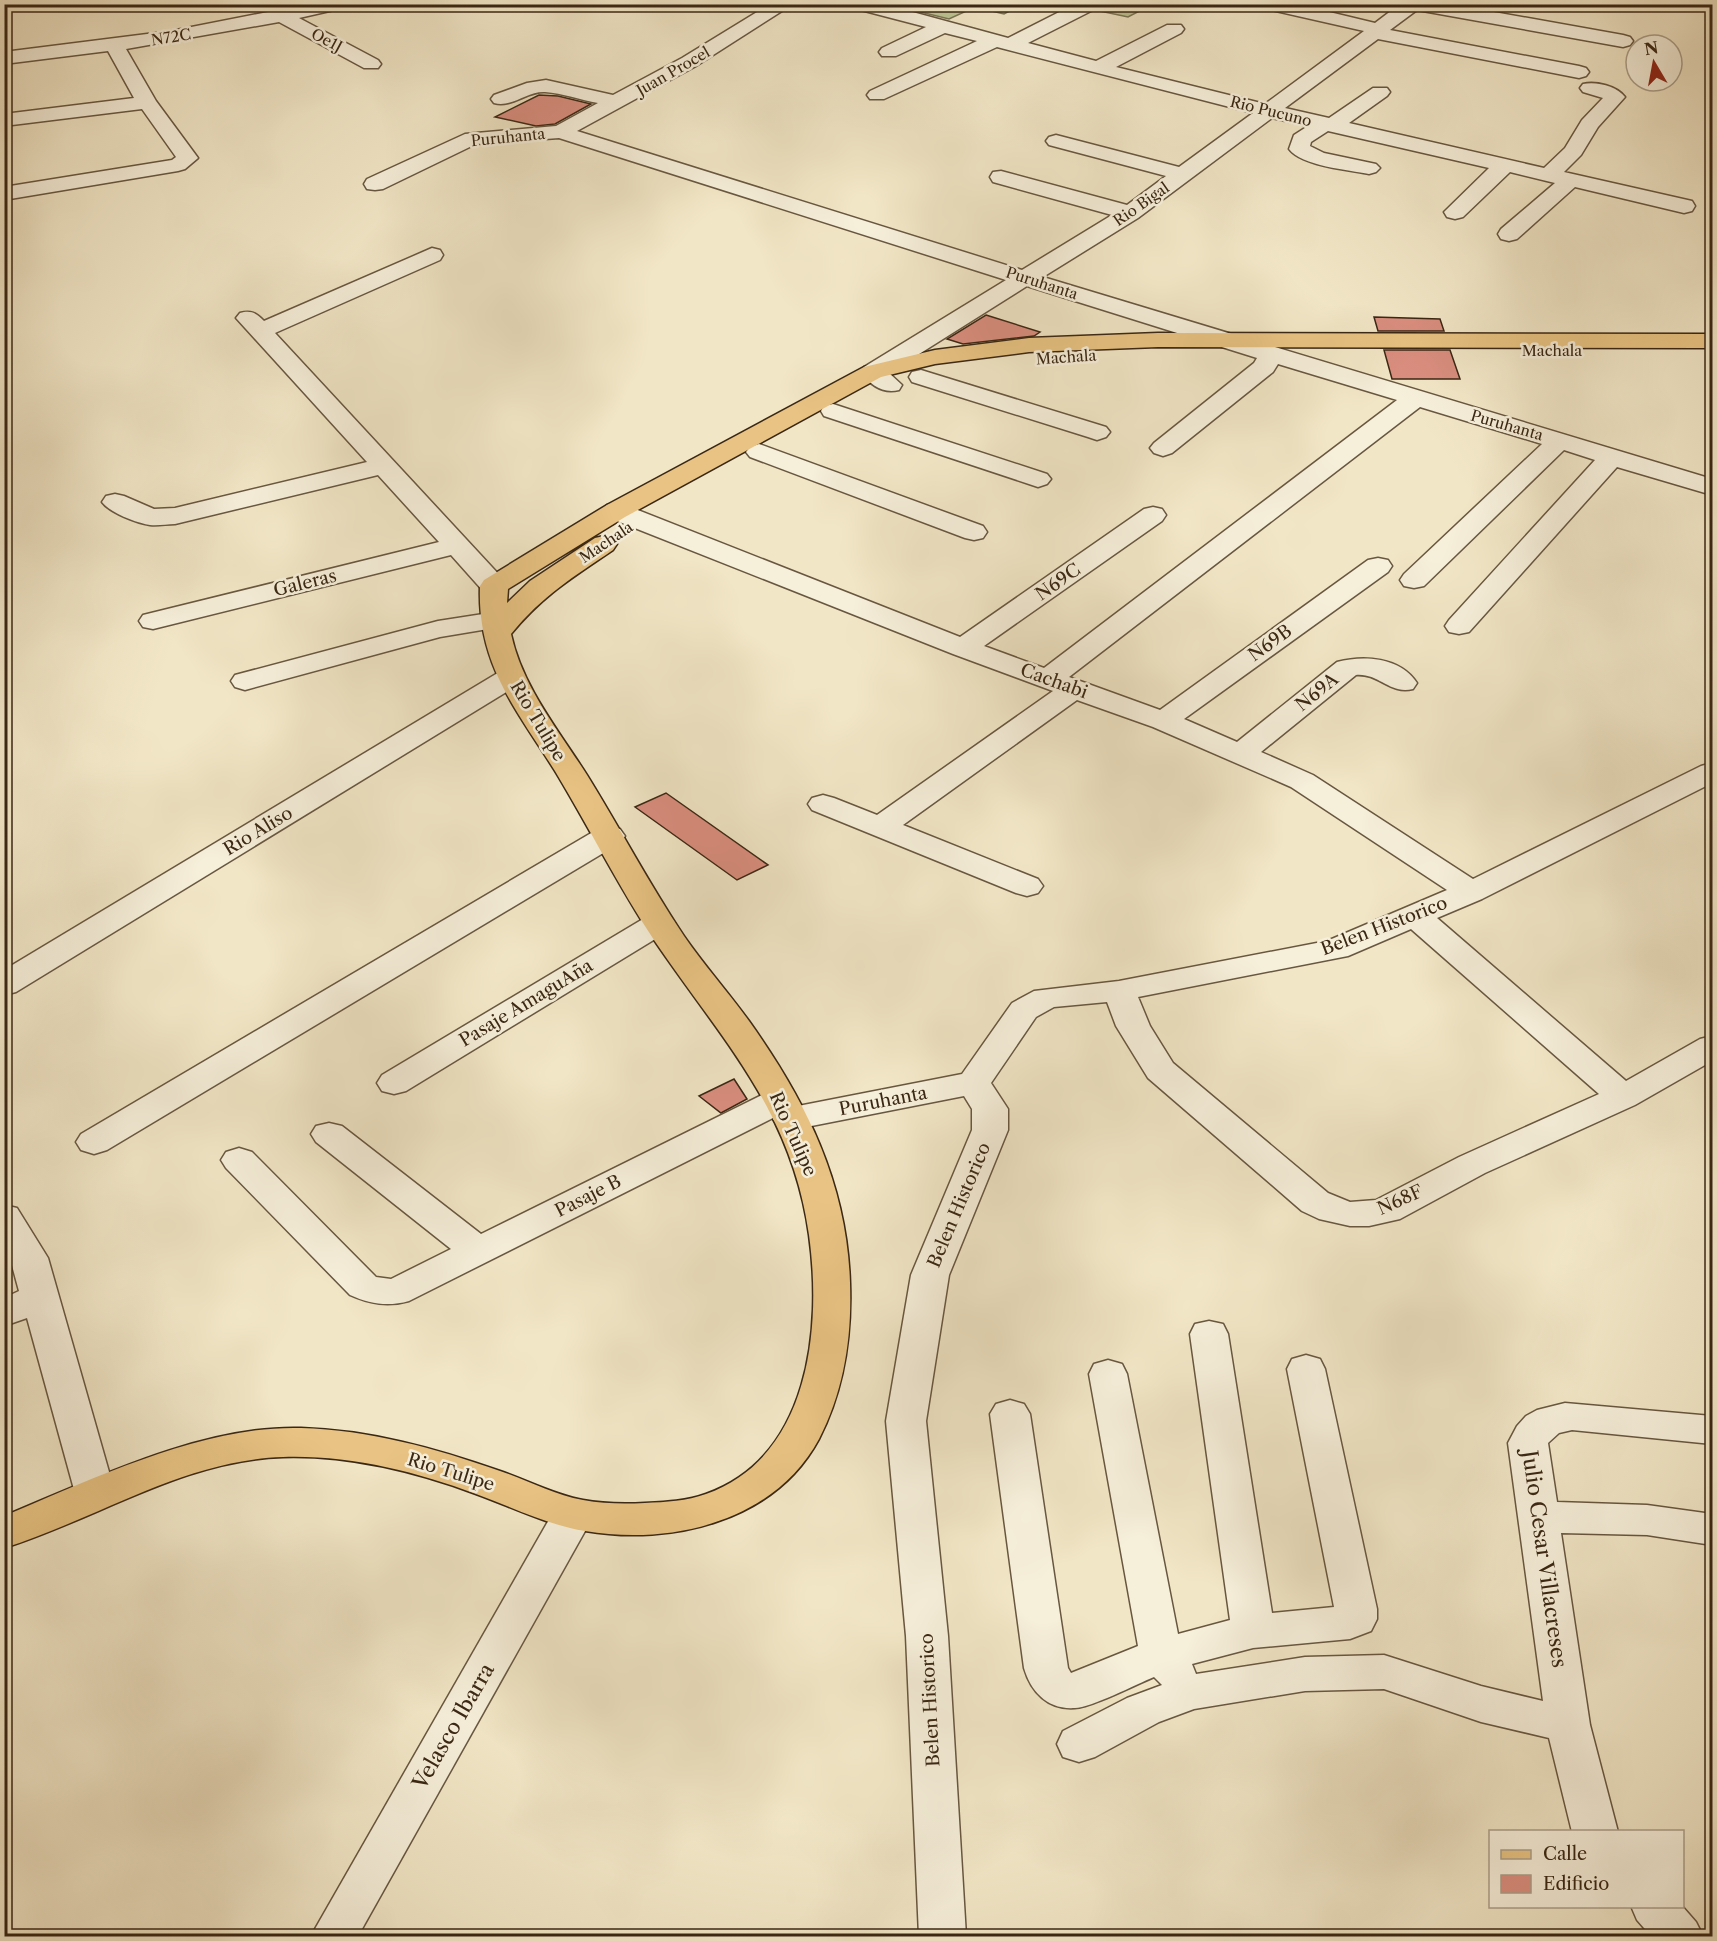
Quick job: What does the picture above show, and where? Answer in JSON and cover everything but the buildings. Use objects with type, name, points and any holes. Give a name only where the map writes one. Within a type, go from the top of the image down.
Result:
[{"type":"main road","points":[[1608,341],[1713,335]]},
{"type":"main road","name":"Machala","points":[[494,586],[882,378],[935,357],[1029,345],[1229,340],[1474,346],[1713,348]]},
{"type":"main road","name":"Machala","points":[[497,626],[627,515],[759,452],[861,394],[882,378],[921,377],[972,365],[1073,355],[1166,352],[1271,354],[1608,341],[1713,341]]},
{"type":"main road","points":[[1474,346],[1487,354],[1511,356],[1713,355]]},
{"type":"main road","name":"Rio Tulipe","points":[[4,1533],[95,1493],[218,1454],[264,1444],[287,1443],[356,1448],[402,1456],[488,1482],[573,1515],[667,1519],[702,1512],[733,1500],[769,1477],[787,1456],[807,1426],[820,1388],[834,1317],[830,1247],[811,1164],[786,1109],[760,1063],[659,922],[511,677],[500,656],[497,643],[493,603],[494,586]]},
{"type":"street","name":"N72C","points":[[4,58],[115,46],[283,17],[336,4]]},
{"type":"street","name":"Juan Procel","points":[[560,132],[618,102],[784,4]]},
{"type":"street","name":"Rio Pucuno","points":[[860,4],[1098,68],[1270,111],[1684,206]]},
{"type":"street","points":[[877,95],[1090,4]]},
{"type":"street","points":[[1269,4],[1584,80],[1610,93],[1615,97],[1589,124],[1574,151],[1550,174]]},
{"type":"street","points":[[1414,4],[1623,41]]},
{"type":"street","name":"Rio Bigal","points":[[882,378],[1027,278],[1130,213],[1414,4]]},
{"type":"street","name":"Oe1J","points":[[283,17],[371,64]]},
{"type":"street","points":[[889,52],[944,26]]},
{"type":"street","points":[[1098,68],[1174,29]]},
{"type":"street","points":[[4,194],[186,162],[188,158],[147,102],[115,46]]},
{"type":"street","points":[[501,99],[534,87],[546,86],[618,102]]},
{"type":"street","points":[[1370,168],[1318,158],[1299,149],[1301,139],[1329,125],[1380,92]]},
{"type":"street","points":[[4,120],[147,102]]},
{"type":"street","name":"Puruhanta","points":[[375,184],[472,138],[560,132],[1271,354],[1713,487]]},
{"type":"street","points":[[1056,141],[1183,174]]},
{"type":"street","points":[[1455,212],[1498,170],[1509,164]]},
{"type":"street","points":[[1001,177],[1130,213]]},
{"type":"street","points":[[1509,234],[1572,179]]},
{"type":"street","points":[[432,255],[254,324],[494,586]]},
{"type":"street","points":[[1163,448],[1264,367],[1271,354]]},
{"type":"street","points":[[921,377],[1097,432]]},
{"type":"street","points":[[880,827],[1062,684],[1416,398]]},
{"type":"street","points":[[832,411],[1038,479]]},
{"type":"street","points":[[1414,580],[1560,440]]},
{"type":"street","points":[[759,452],[975,532]]},
{"type":"street","points":[[1459,626],[1612,457]]},
{"type":"street","points":[[115,502],[151,516],[175,516],[384,466]]},
{"type":"street","name":"Cachabi","points":[[627,515],[963,648],[1163,721],[1302,781],[1471,892]]},
{"type":"street","name":"N69C","points":[[963,648],[1153,515]]},
{"type":"street","name":"Galeras","points":[[153,621],[457,545]]},
{"type":"street","name":"N69B","points":[[1163,721],[1377,566]]},
{"type":"street","points":[[245,681],[438,629],[497,626]]},
{"type":"street","name":"N69A","points":[[1240,754],[1347,668],[1362,664],[1381,669],[1403,682]]},
{"type":"street","name":"Rio Aliso","points":[[4,986],[511,677]]},
{"type":"street","name":"Belen Historico","points":[[943,1936],[927,1636],[906,1421],[930,1275],[990,1130],[990,1108],[974,1083],[1024,1010],[1046,998],[1119,990],[1335,949],[1471,892],[1713,772]]},
{"type":"street","points":[[823,804],[1027,886]]},
{"type":"street","points":[[94,1142],[609,836]]},
{"type":"street","points":[[1414,915],[1623,1096]]},
{"type":"street","name":"Pasaje AmaguAña","points":[[394,1083],[659,922]]},
{"type":"street","name":"N68F","points":[[1119,990],[1133,1026],[1161,1070],[1315,1202],[1332,1210],[1360,1214],[1387,1210],[1472,1165],[1623,1096],[1713,1047]]},
{"type":"street","name":"Puruhanta","points":[[786,1109],[974,1083]]},
{"type":"street","name":"Pasaje B","points":[[239,1160],[363,1286],[375,1291],[396,1292],[478,1251],[786,1109]]},
{"type":"street","points":[[328,1134],[478,1251]]},
{"type":"street","points":[[4,1217],[29,1258],[95,1493]]},
{"type":"street","points":[[4,1313],[40,1297]]},
{"type":"street","points":[[1209,1334],[1253,1631]]},
{"type":"street","points":[[1010,1414],[1046,1668],[1049,1679],[1059,1688],[1075,1691],[1161,1655],[1253,1631],[1350,1622],[1356,1619],[1356,1609],[1306,1369]]},
{"type":"street","points":[[1108,1374],[1161,1655],[1191,1692]]},
{"type":"street","name":"Julio Cesar Villacreses","points":[[1594,1830],[1568,1725],[1528,1443],[1532,1432],[1556,1417],[1572,1416],[1713,1430]]},
{"type":"street","name":"Velasco Ibarra","points":[[334,1936],[573,1515]]},
{"type":"street","points":[[1540,1517],[1647,1520],[1713,1529]]},
{"type":"street","points":[[1079,1744],[1143,1710],[1191,1692],[1305,1674],[1384,1672],[1481,1704],[1568,1725]]},
{"type":"street","points":[[1656,1908],[1678,1936]]},
{"type":"green space","points":[[892,5],[1021,5],[1004,14],[975,7],[949,19]]},
{"type":"green space","points":[[1097,5],[1151,5],[1128,17],[1090,9]]}]
